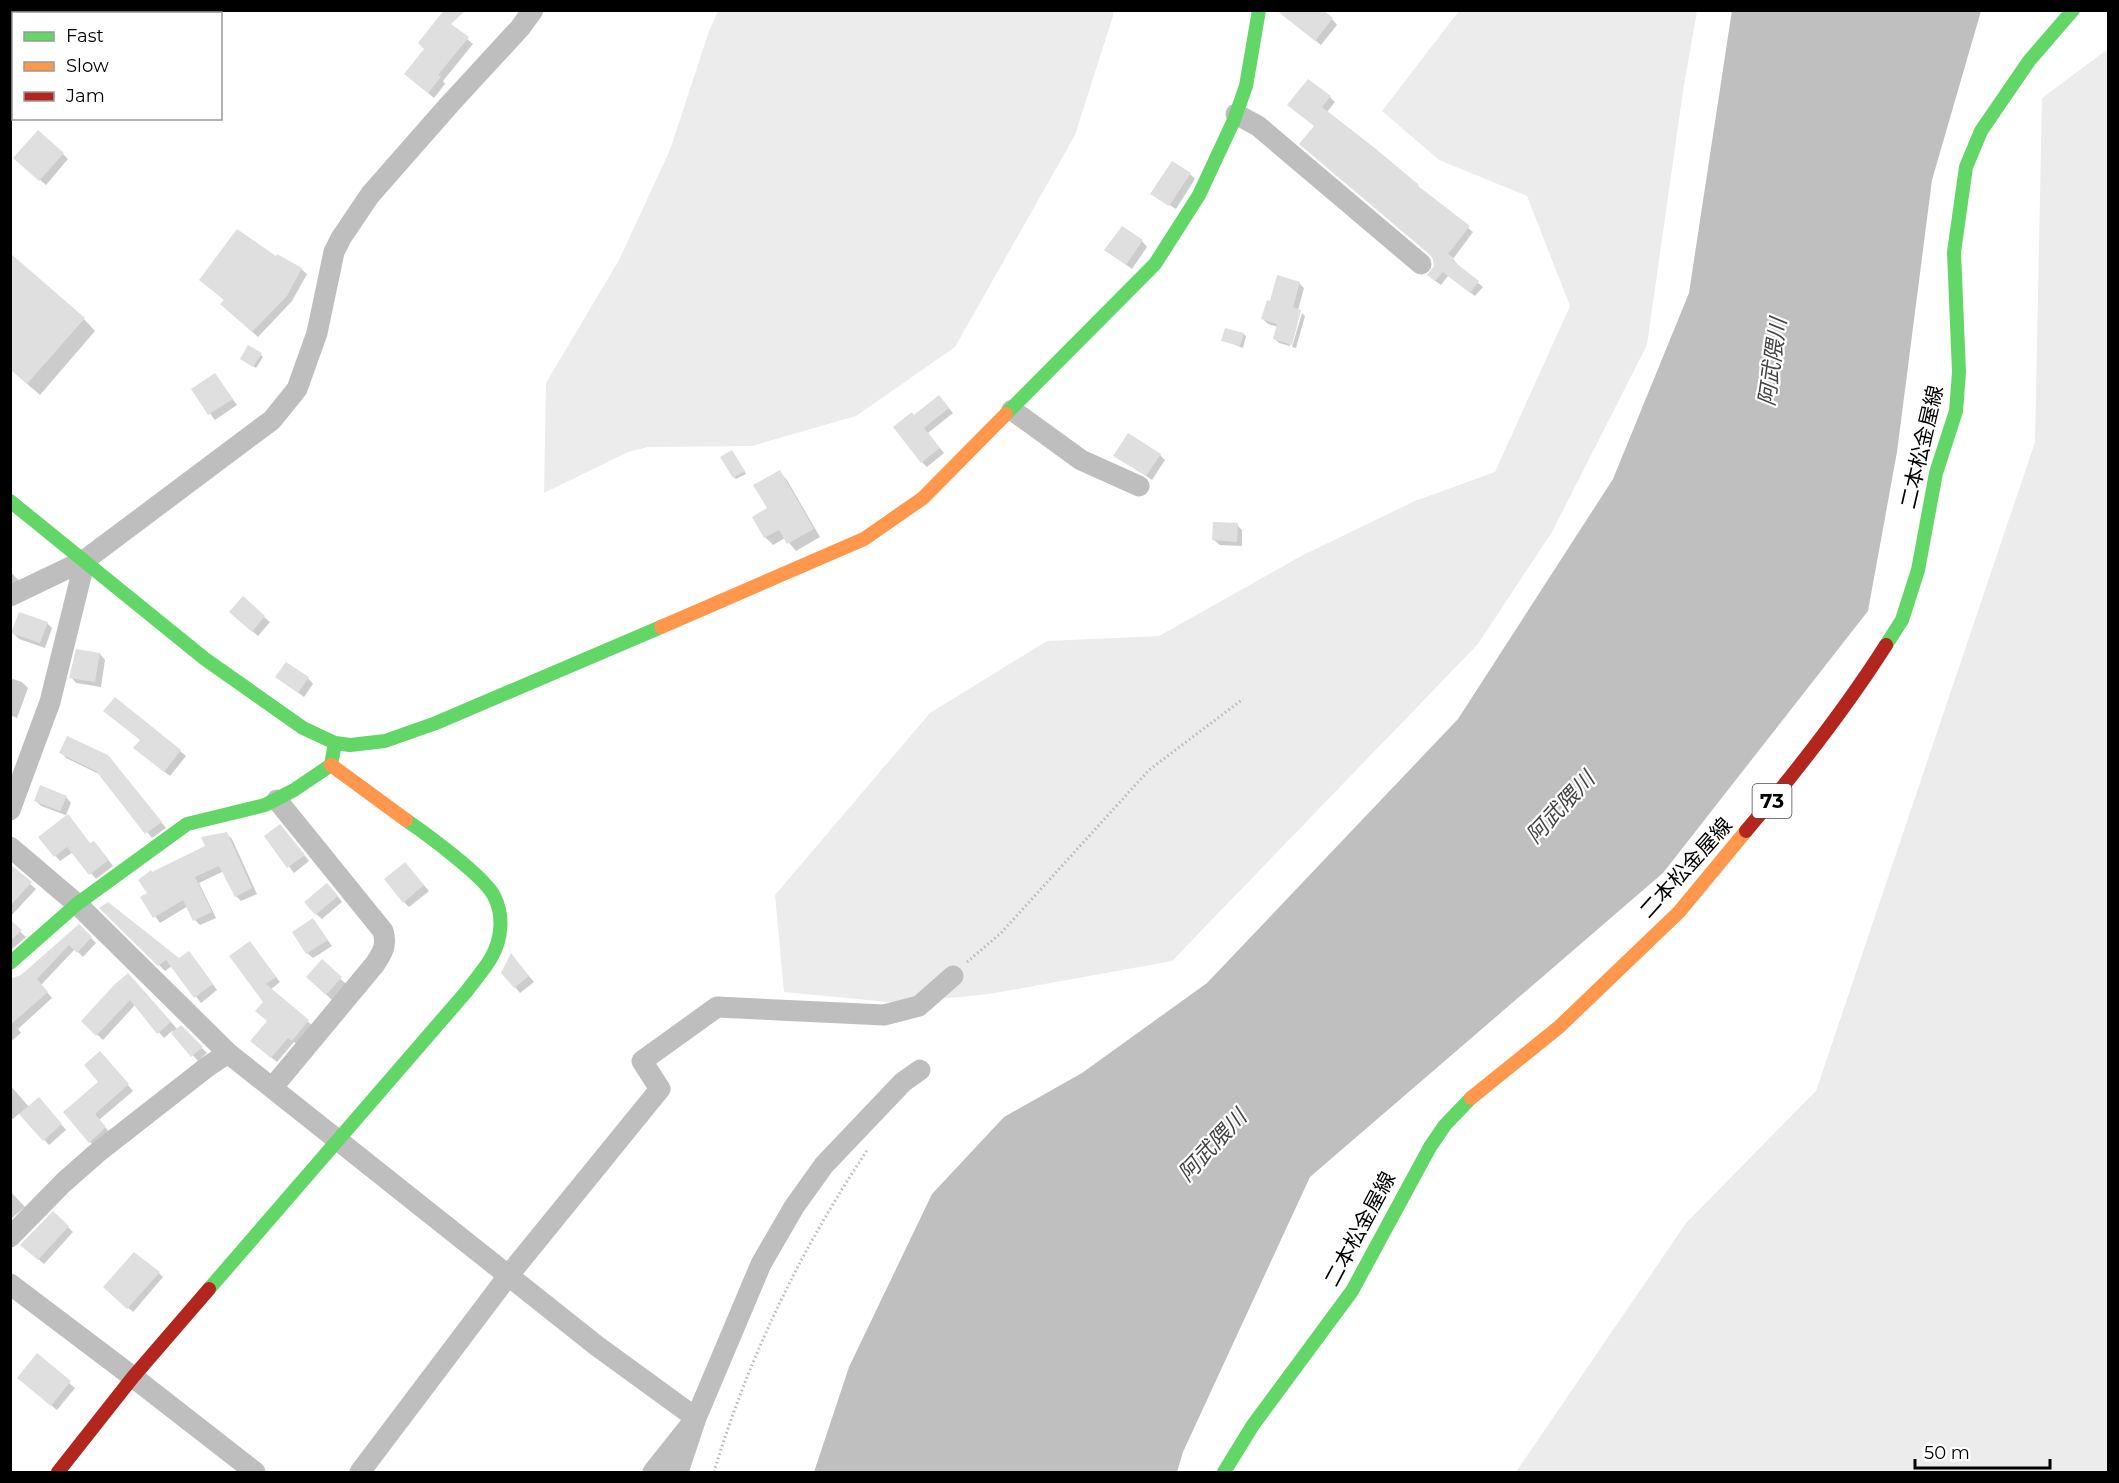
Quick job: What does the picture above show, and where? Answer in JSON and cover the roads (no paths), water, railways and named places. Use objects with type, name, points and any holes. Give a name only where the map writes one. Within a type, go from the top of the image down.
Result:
[{"type":"street","points":[[10,596],[85,560],[272,420],[297,389],[317,333],[334,252],[341,238],[370,195],[520,28],[533,10]]},
{"type":"street","points":[[10,501],[234,681],[303,728],[335,743],[350,745],[385,741],[410,734],[742,594],[855,543],[923,498],[1155,264],[1199,195],[1236,114],[1246,86],[1259,10]]},
{"type":"street","name":"二本松金屋線","points":[[1224,1473],[1257,1417],[1343,1305],[1368,1264],[1421,1160],[1452,1116],[1463,1104],[1559,1027],[1678,912],[1795,773],[1860,686],[1902,620],[1918,570],[1936,473],[1956,411],[1959,320],[1954,252],[1966,167],[1980,130],[2029,61],[2073,10]]},
{"type":"street","points":[[1236,114],[1258,126],[1421,264]]},
{"type":"street","points":[[1012,410],[1081,460],[1138,486]]},
{"type":"street","points":[[10,810],[50,702],[85,560]]},
{"type":"street","points":[[10,963],[77,904],[187,824],[207,817],[255,809],[276,800],[331,765],[335,743]]},
{"type":"street","points":[[57,1473],[133,1377],[338,1142],[466,992],[492,957],[501,928],[500,911],[493,893],[428,836],[331,765]]},
{"type":"street","points":[[272,1088],[375,964],[383,952],[386,941],[383,931],[276,800]]},
{"type":"street","points":[[10,847],[77,904],[228,1053],[597,1346],[696,1418]]},
{"type":"street","points":[[360,1473],[508,1276],[660,1089],[642,1061],[717,1008],[884,1015],[919,1006],[953,976]]},
{"type":"street","points":[[10,1237],[64,1182],[97,1154],[228,1053]]},
{"type":"street","points":[[678,1473],[696,1418],[760,1264],[794,1208],[831,1157],[903,1082],[920,1070]]},
{"type":"street","points":[[10,1284],[255,1473]]},
{"type":"street","points":[[653,1473],[696,1418]]},
{"type":"water","name":"阿武隈川","points":[[1732,10],[1981,11],[1932,180],[1897,452],[1868,611],[1663,873],[1310,1177],[1183,1452],[1177,1472],[814,1472],[849,1367],[932,1194],[1004,1117],[1082,1073],[1207,983],[1458,719],[1613,479],[1689,293]]}]
